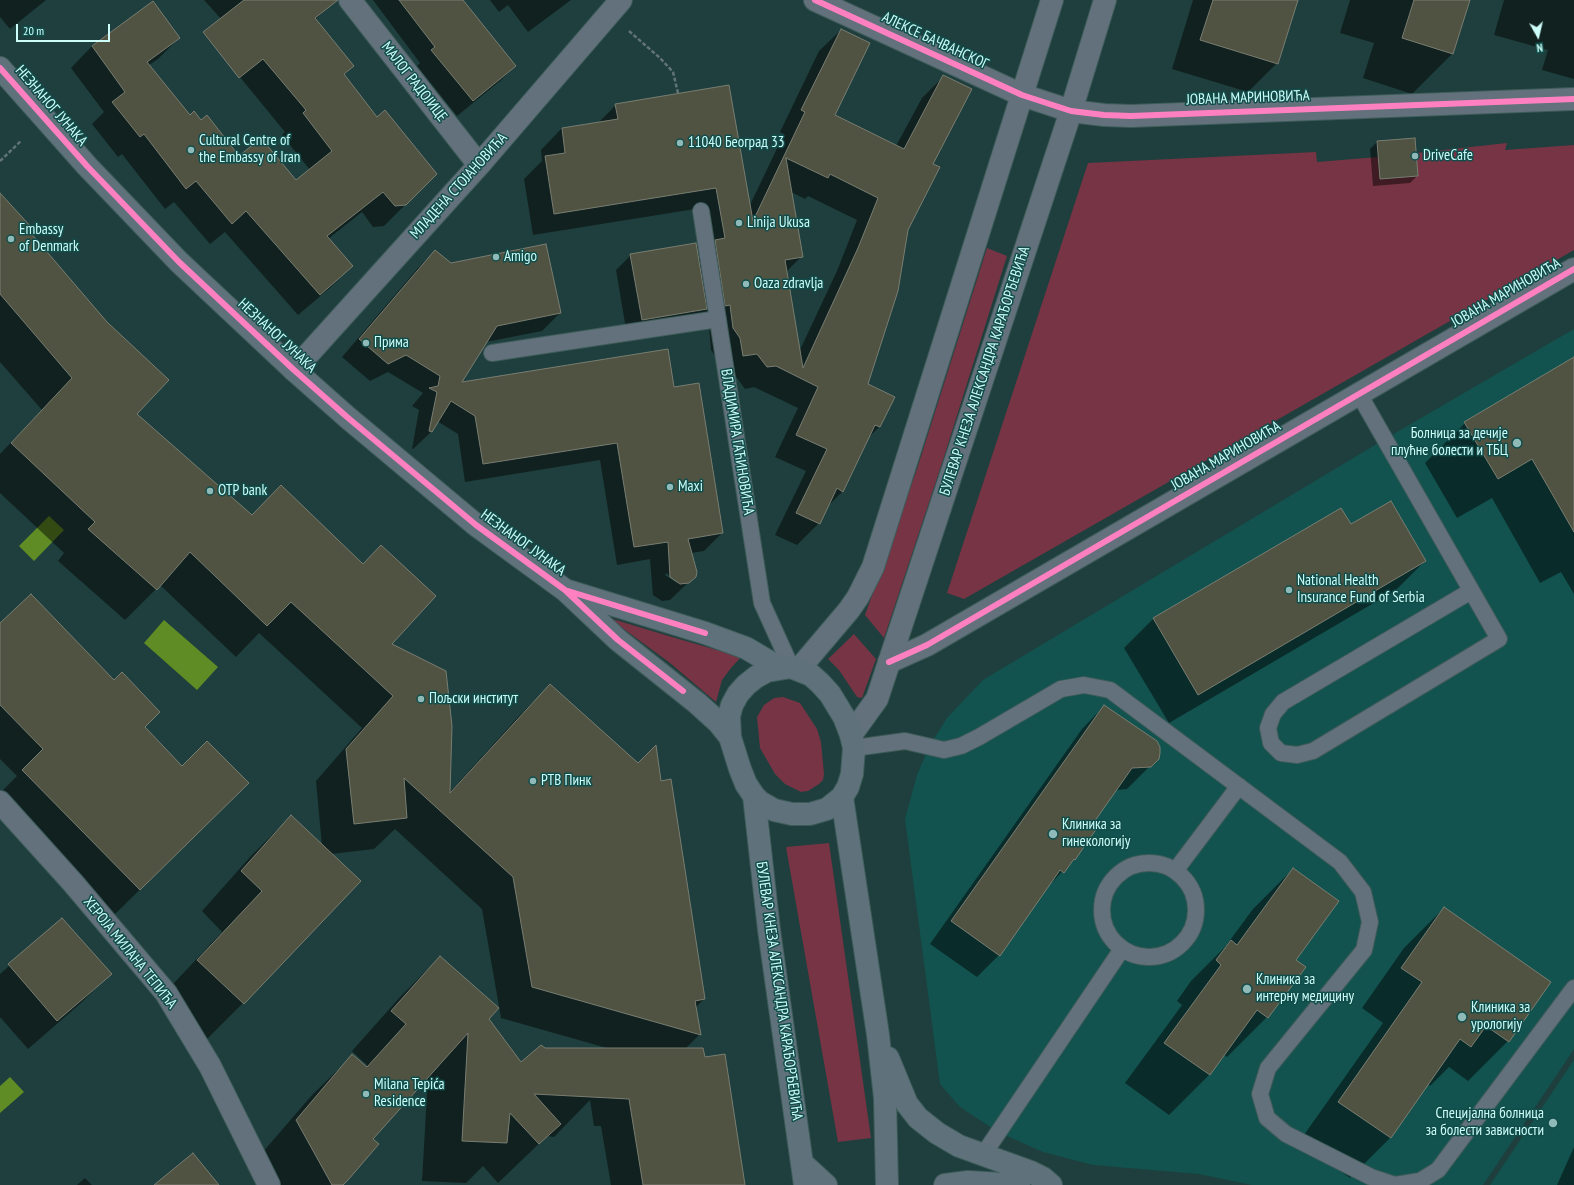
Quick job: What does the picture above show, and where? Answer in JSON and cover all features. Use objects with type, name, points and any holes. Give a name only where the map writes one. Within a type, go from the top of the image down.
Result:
[{"type":"main road","name":"НЕЗНАНОГ ЈУНАКА","points":[[0,68],[87,166],[179,262],[294,370],[347,417],[476,525],[565,590],[618,640],[697,702],[718,722],[730,737]]},
{"type":"main road","name":"НЕЗНАНОГ ЈУНАКА","points":[[565,590],[705,633],[746,648],[790,668]]},
{"type":"main road","points":[[790,668],[811,675],[830,694],[844,717],[852,742],[852,774],[848,787],[842,797],[827,808],[818,812],[792,814],[774,810],[754,796],[746,784],[730,737],[729,716],[732,704],[738,694],[746,685],[766,671],[790,668]]},
{"type":"main road","name":"БУЛЕВАР КНЕЗА АЛЕКСАНДРА КАРАЂОРЂЕВИЋА","points":[[754,796],[769,930],[805,1185]]},
{"type":"main road","points":[[842,797],[878,1035],[885,1098],[887,1185]]},
{"type":"main road","points":[[878,1035],[907,1104],[912,1111],[936,1133],[959,1146],[1031,1172],[1043,1178],[1051,1185]]},
{"type":"main road","points":[[802,1163],[826,1185]]},
{"type":"main road","points":[[945,1185],[968,1182],[1019,1185]]},
{"type":"street","name":"МАЛОГ РАДОЈИЦЕ","points":[[350,0],[479,165]]},
{"type":"street","name":"АЛЕКСЕ БАЧВАНСКОГ","points":[[815,0],[1022,95]]},
{"type":"street","points":[[790,668],[850,610],[873,567],[1052,0]]},
{"type":"street","name":"БУЛЕВАР КНЕЗА АЛЕКСАНДРА КАРАЂОРЂЕВИЋА","points":[[852,742],[877,699],[1071,111],[1105,0]]},
{"type":"street","name":"МЛАДЕНА СТОЈАНОВИЋА","points":[[294,370],[479,165],[615,7]]},
{"type":"street","name":"ЈОВАНА МАРИНОВИЋА","points":[[1022,95],[1071,111],[1104,115],[1131,116],[1574,99]]},
{"type":"street","name":"ЈОВАНА МАРИНОВИЋА","points":[[889,662],[927,645],[1574,268]]},
{"type":"street","name":"ХЕРОЈА МИЛАНА ТЕПИЋА","points":[[0,802],[73,883],[166,993],[210,1066],[269,1185]]},
{"type":"lane","name":"ВЛАДИМИРА ГАЋИНОВИЋА","points":[[701,211],[762,603],[790,668]]},
{"type":"lane","points":[[492,353],[718,319]]},
{"type":"lane","points":[[1359,394],[1499,639],[1313,751],[1297,755],[1281,753],[1271,743],[1268,728],[1273,714],[1283,702],[1471,591]]},
{"type":"lane","points":[[852,742],[905,740],[944,750],[961,746],[979,738],[1061,689],[1084,685],[1110,690],[1340,862],[1363,892],[1370,922],[1364,950],[1268,1068],[1260,1094],[1267,1118],[1286,1134],[1371,1177],[1395,1185],[1420,1181],[1438,1170],[1574,988]]},
{"type":"lane","points":[[1176,871],[1239,786]]},
{"type":"lane","points":[[1144,863],[1160,864],[1176,871],[1187,882],[1194,895],[1197,910],[1194,924],[1188,937],[1178,948],[1165,955],[1150,957],[1135,955],[1122,949],[1110,938],[1103,923],[1102,906],[1106,890],[1115,877],[1128,868],[1144,863]]},
{"type":"lane","points":[[983,1155],[1122,949]]},
{"type":"path","points":[[615,7],[672,72],[678,93]]},
{"type":"path","points":[[0,161],[21,141]]},
{"type":"shaded area","points":[[1507,143],[1505,150],[1574,145],[1574,250],[964,599],[947,593],[1088,163],[1316,152],[1317,162],[1378,157],[1380,179],[1418,176],[1416,153]]},
{"type":"shaded area","points":[[987,248],[1007,256],[943,460],[884,638],[865,615],[917,469]]},
{"type":"shaded area","points":[[1574,329],[1574,1049],[1483,1185],[1252,1185],[1199,1174],[1093,1165],[1043,1152],[998,1132],[960,1107],[940,1084],[905,819],[917,775],[929,747],[947,718],[983,680],[1385,439]]},
{"type":"shaded area","points":[[49,516],[64,530],[34,561],[19,546]]},
{"type":"shaded area","points":[[609,618],[741,657],[722,680],[716,702],[670,663]]},
{"type":"shaded area","points":[[164,620],[218,667],[197,690],[144,643]]},
{"type":"shaded area","points":[[854,634],[876,659],[862,698],[857,697],[839,670],[828,659]]},
{"type":"shaded area","points":[[783,697],[800,703],[817,729],[821,742],[824,774],[823,780],[808,791],[801,792],[785,784],[775,774],[760,748],[757,717],[764,705],[774,698]]},
{"type":"shaded area","points":[[829,843],[871,1138],[838,1142],[786,847]]},
{"type":"shaded area","name":"Специјална болница за болести зависности","points":[[1574,1060],[1574,1185],[1490,1185]]},
{"type":"shaded area","points":[[10,1077],[24,1092],[0,1113],[0,1086]]},
{"type":"building","points":[[244,0],[338,0],[315,18],[354,66],[344,74],[377,117],[385,110],[437,174],[406,205],[395,206],[383,192],[327,236],[353,266],[320,295],[246,211],[232,224],[196,181],[186,189],[144,134],[140,137],[112,102],[125,92],[92,46],[153,1],[180,38],[147,62],[190,115],[194,111],[201,120],[207,115],[239,156],[261,138],[296,180],[332,151],[303,113],[306,110],[263,59],[239,78],[203,32]]},
{"type":"building","points":[[399,0],[463,0],[516,66],[473,101],[431,50],[435,47]]},
{"type":"building","points":[[1213,0],[1298,0],[1278,64],[1200,40]]},
{"type":"building","points":[[1414,0],[1470,0],[1453,54],[1402,38]]},
{"type":"building","points":[[841,29],[870,43],[835,115],[904,149],[943,75],[972,89],[933,164],[940,167],[908,230],[898,291],[868,384],[895,397],[880,427],[875,425],[843,492],[837,488],[820,524],[796,513],[827,449],[796,435],[818,387],[776,366],[767,367],[757,354],[743,356],[740,338],[733,328],[730,305],[725,306],[715,240],[725,238],[716,188],[554,214],[545,156],[565,153],[562,128],[618,119],[615,104],[729,85],[753,221],[805,112],[801,110]],"holes":[[[786,158],[828,178],[830,174],[878,198],[858,248],[803,368],[785,260],[803,257]]]},
{"type":"building","points":[[1415,138],[1418,176],[1380,179],[1377,141]]},
{"type":"building","points":[[0,193],[33,229],[30,232],[107,322],[169,380],[137,414],[252,515],[281,485],[363,564],[381,545],[436,596],[392,644],[446,671],[452,726],[450,793],[550,684],[638,763],[656,745],[661,781],[671,779],[705,999],[695,1001],[701,1035],[532,987],[513,877],[404,778],[407,818],[354,824],[346,749],[393,696],[291,602],[267,626],[190,552],[157,590],[88,529],[95,522],[11,443],[72,378],[0,294]]},
{"type":"building","points":[[696,243],[707,309],[642,320],[630,254]]},
{"type":"building","points":[[546,244],[561,313],[497,326],[462,382],[668,349],[674,387],[699,383],[723,533],[688,539],[697,572],[696,577],[689,583],[680,584],[670,577],[668,542],[634,547],[617,443],[483,464],[475,416],[451,401],[432,432],[429,431],[437,392],[429,388],[438,386],[440,376],[406,355],[388,364],[359,339],[435,250],[451,263]]},
{"type":"building","name":"Болница за дечије плућне болести и ТБЦ","points":[[1574,357],[1574,532],[1532,459],[1498,479],[1464,422]]},
{"type":"building","name":"National Health Insurance Fund of Serbia","points":[[1391,501],[1426,561],[1198,695],[1153,618],[1341,508],[1351,524]]},
{"type":"building","points":[[31,594],[114,680],[122,672],[160,712],[145,727],[182,766],[207,741],[249,783],[140,890],[22,770],[43,749],[0,705],[0,623]]},
{"type":"building","name":"Клиника за гинекологију","points":[[1104,705],[1157,741],[1160,747],[1159,759],[1151,767],[1132,768],[1092,825],[1097,828],[1075,860],[1074,859],[1064,873],[1060,870],[1000,956],[951,921]]},
{"type":"building","points":[[291,815],[361,881],[244,1004],[197,960],[262,891],[241,871]]},
{"type":"building","name":"Клиника за интерну медицину","points":[[1293,868],[1339,901],[1296,960],[1306,967],[1268,1018],[1257,1010],[1210,1075],[1164,1043],[1221,965],[1216,960],[1231,940],[1237,945]]},
{"type":"building","name":"Клиника за урологију","points":[[1444,907],[1551,982],[1509,1042],[1486,1026],[1471,1047],[1460,1039],[1391,1138],[1338,1102],[1422,982],[1401,968]]},
{"type":"building","points":[[62,918],[112,974],[57,1021],[8,964]]},
{"type":"building","points":[[440,956],[499,1008],[489,1019],[521,1062],[541,1045],[545,1048],[703,1048],[705,1057],[725,1054],[745,1185],[643,1185],[629,1099],[534,1094],[561,1124],[539,1144],[510,1113],[507,1143],[462,1141],[468,1033],[373,1139],[379,1144],[348,1180],[343,1185],[332,1185],[296,1120],[352,1054],[367,1067],[406,1024],[391,1011]]},
{"type":"building","points":[[193,1153],[219,1185],[154,1185]]},
{"type":"cycle path","points":[[815,0],[1022,95],[1071,111],[1104,115],[1131,116],[1574,99]]},
{"type":"cycle path","points":[[0,68],[87,166],[179,262],[294,370],[347,417],[476,525],[565,590],[618,640],[683,691]]},
{"type":"cycle path","points":[[889,662],[927,645],[1574,269]]},
{"type":"cycle path","points":[[568,591],[705,633]]},
{"type":"place","name":"11040 Београд 33","points":[[680,143]]},
{"type":"place","name":"Cultural Centre of the Embassy of Iran","points":[[191,150]]},
{"type":"place","name":"DriveCafe","points":[[1415,156]]},
{"type":"place","name":"Linija Ukusa","points":[[739,223]]},
{"type":"place","name":"Embassy of Denmark","points":[[11,239]]},
{"type":"place","name":"Amigo","points":[[496,257]]},
{"type":"place","name":"Oaza zdravlja","points":[[746,284]]},
{"type":"place","name":"Прима","points":[[366,343]]},
{"type":"place","name":"Болница за дечије плућне болести и ТБЦ","points":[[1517,443]]},
{"type":"place","name":"Maxi","points":[[670,487]]},
{"type":"place","name":"OTP bank","points":[[210,491]]},
{"type":"place","name":"National Health Insurance Fund of Serbia","points":[[1289,590]]},
{"type":"place","name":"Пољски институт","points":[[421,699]]},
{"type":"place","name":"РТВ Пинк","points":[[533,781]]},
{"type":"place","name":"Клиника за гинекологију","points":[[1053,834]]},
{"type":"place","name":"Клиника за интерну медицину","points":[[1247,989]]},
{"type":"place","name":"Клиника за урологију","points":[[1462,1017]]},
{"type":"place","name":"Milana Tepića Residence","points":[[366,1094]]},
{"type":"place","name":"Специјална болница за болести зависности","points":[[1553,1123]]}]
